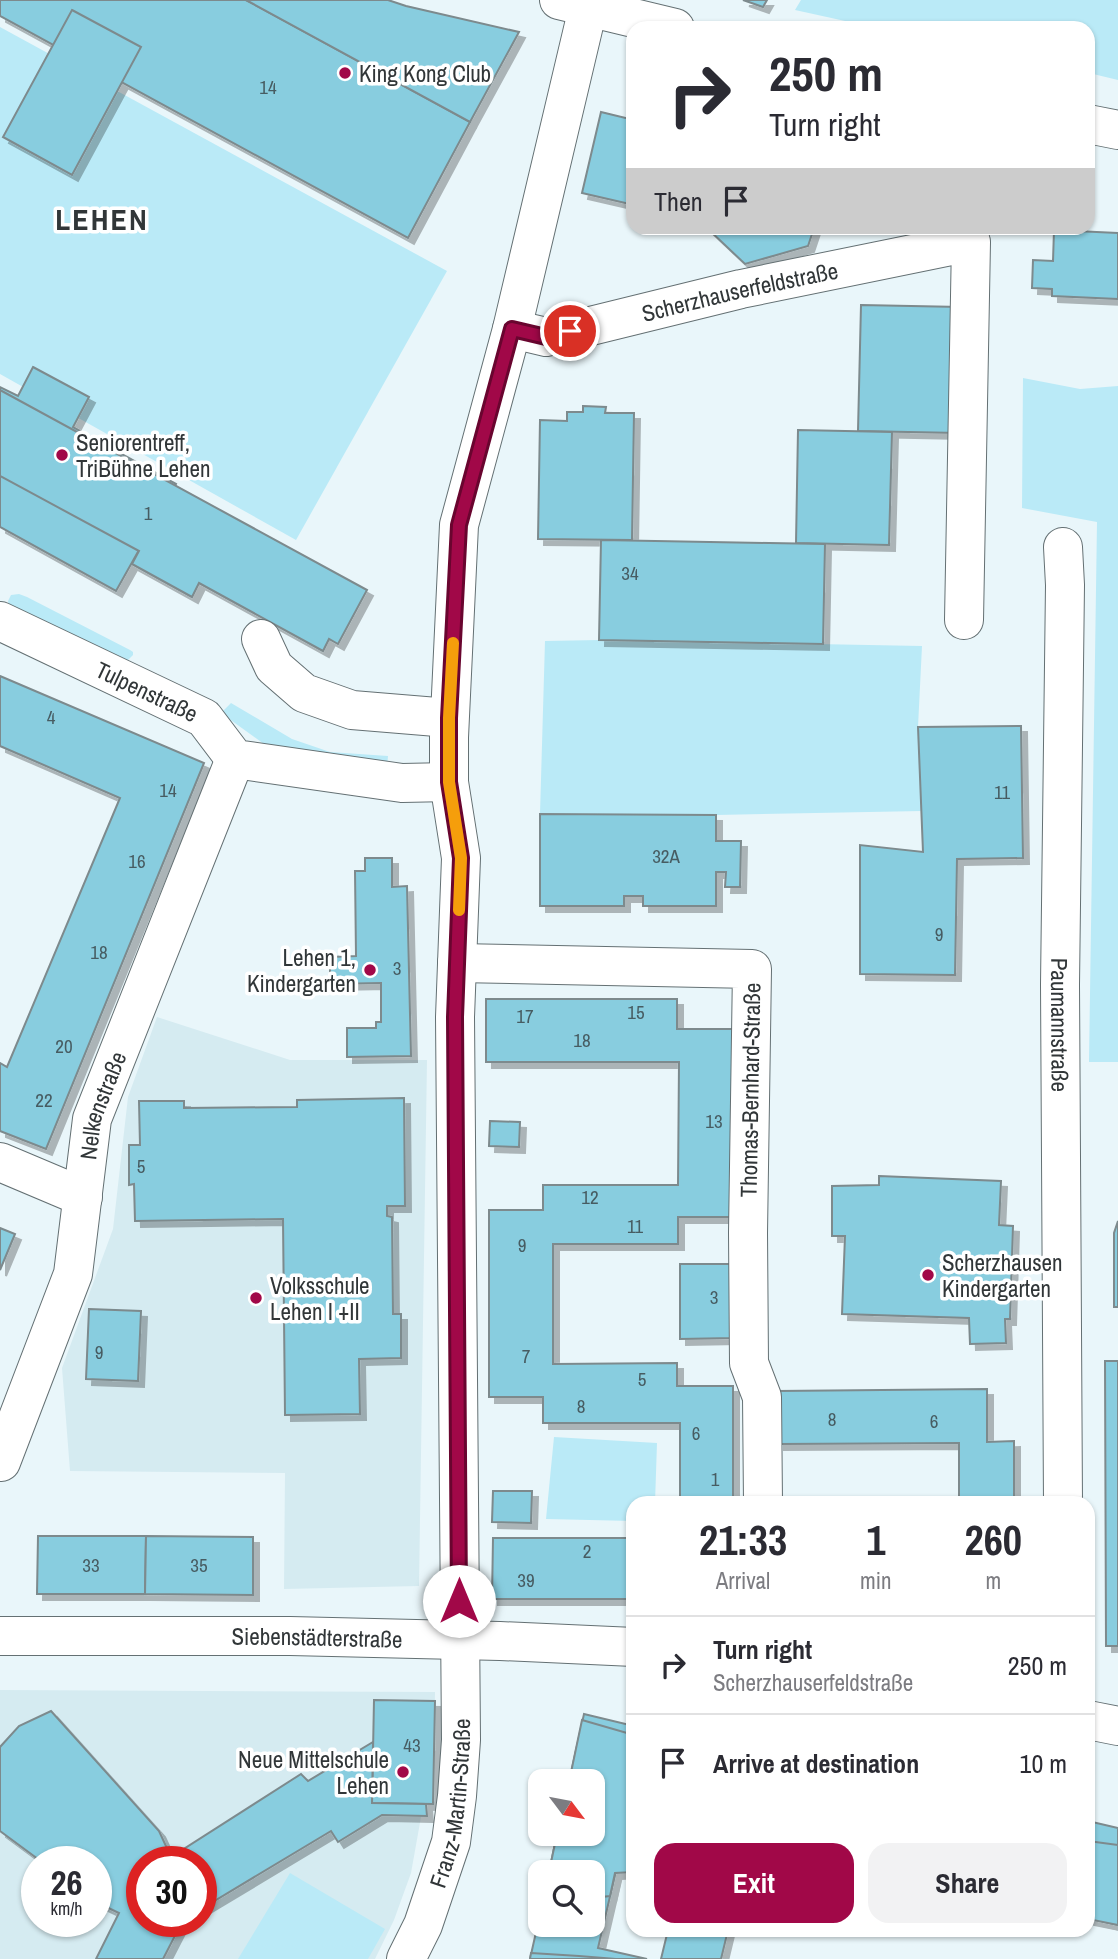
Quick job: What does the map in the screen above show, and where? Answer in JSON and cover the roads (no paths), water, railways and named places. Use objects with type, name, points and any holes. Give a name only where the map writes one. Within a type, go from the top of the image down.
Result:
[{"type":"street","points":[[459,1640],[455,1042],[461,858],[449,782],[449,718],[459,525],[512,329],[574,4],[646,21]]},
{"type":"street","points":[[1095,125],[1118,130]]},
{"type":"street","name":"Scherzhauserfeldstraße","points":[[512,329],[546,337],[967,235]]},
{"type":"street","name":"Scherzhauserfeldstraße","points":[[964,620],[971,235]]},
{"type":"street","name":"Paumannstraße","points":[[1063,547],[1065,598],[1060,997],[1063,1496]]},
{"type":"street","name":"Tulpenstraße","points":[[0,621],[204,718],[235,759]]},
{"type":"street","points":[[261,639],[274,667],[304,693],[352,710],[449,718]]},
{"type":"street","points":[[235,759],[402,783],[449,782]]},
{"type":"street","name":"Nelkenstraße","points":[[1,1462],[74,1274],[92,1119],[235,759]]},
{"type":"street","name":"Thomas-Bernhard-Straße","points":[[457,963],[752,968],[749,1363],[762,1397],[763,1496]]},
{"type":"street","points":[[0,1163],[83,1197]]},
{"type":"street","name":"Siebenstädterstraße","points":[[4,1626],[626,1647]]},
{"type":"street","name":"Franz-Martin-Straße","points":[[406,1959],[423,1925],[451,1842],[461,1740],[459,1640]]},
{"type":"street","points":[[1095,1721],[1118,1726]]},
{"type":"place","name":"King Kong Club","points":[[345,73]]},
{"type":"place","name":"Seniorentreff, TriBühne Lehen","points":[[62,455]]},
{"type":"place","name":"Lehen 1, Kindergarten","points":[[370,970]]},
{"type":"place","name":"Scherzhausen Kindergarten","points":[[928,1275]]},
{"type":"place","name":"Volksschule Lehen I +II","points":[[256,1298]]},
{"type":"place","name":"Neue Mittelschule Lehen","points":[[403,1772]]},
{"type":"district","name":"LEHEN","points":[[102,219]]}]
